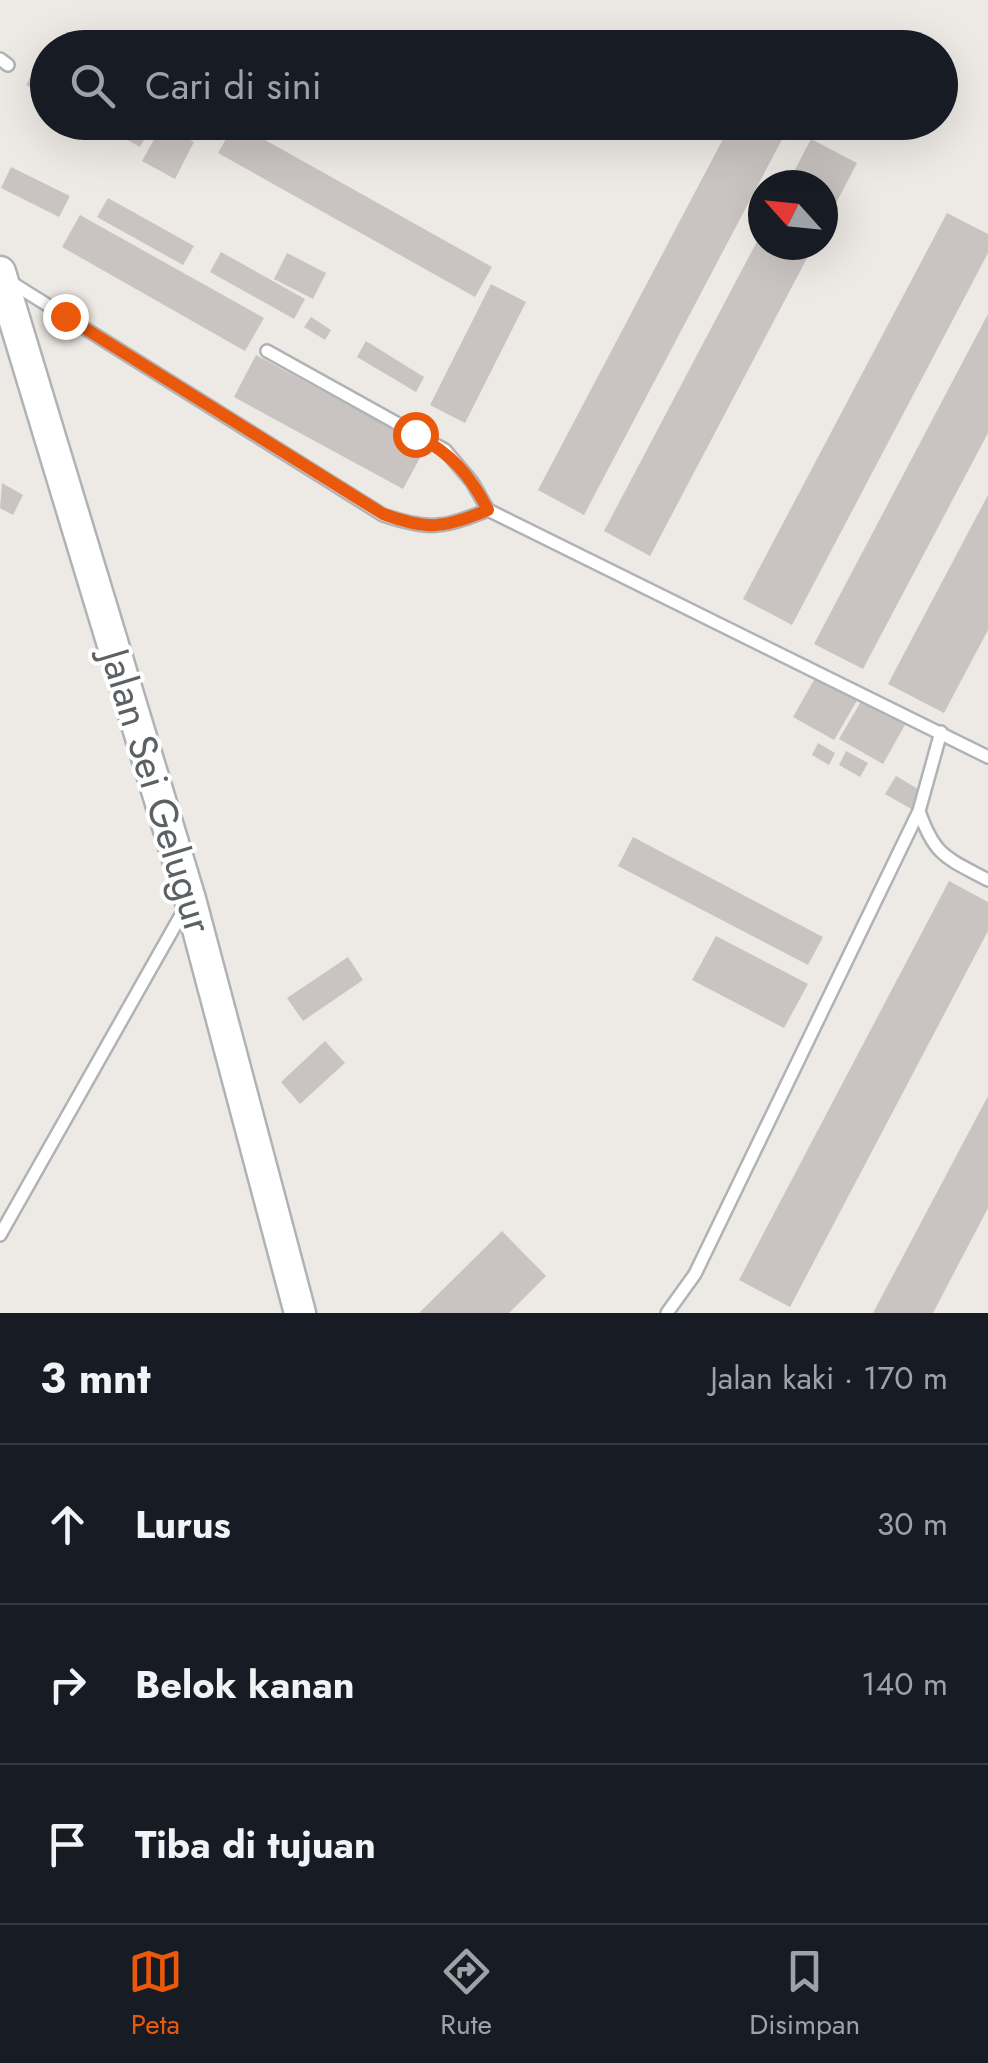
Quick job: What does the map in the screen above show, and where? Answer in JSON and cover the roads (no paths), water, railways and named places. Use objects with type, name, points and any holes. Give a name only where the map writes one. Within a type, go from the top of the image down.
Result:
[{"type":"main road","name":"Jalan Sei Gelugur","points":[[1,274],[190,898],[300,1313]]},
{"type":"lane","points":[[1,274],[383,514],[416,526],[440,526],[488,510]]},
{"type":"lane","points":[[268,351],[445,450],[472,482],[488,510],[988,757]]},
{"type":"lane","points":[[668,1313],[695,1274],[919,811],[940,732]]},
{"type":"lane","points":[[919,811],[928,840],[937,850],[988,880]]},
{"type":"lane","points":[[0,1235],[190,898]]}]
